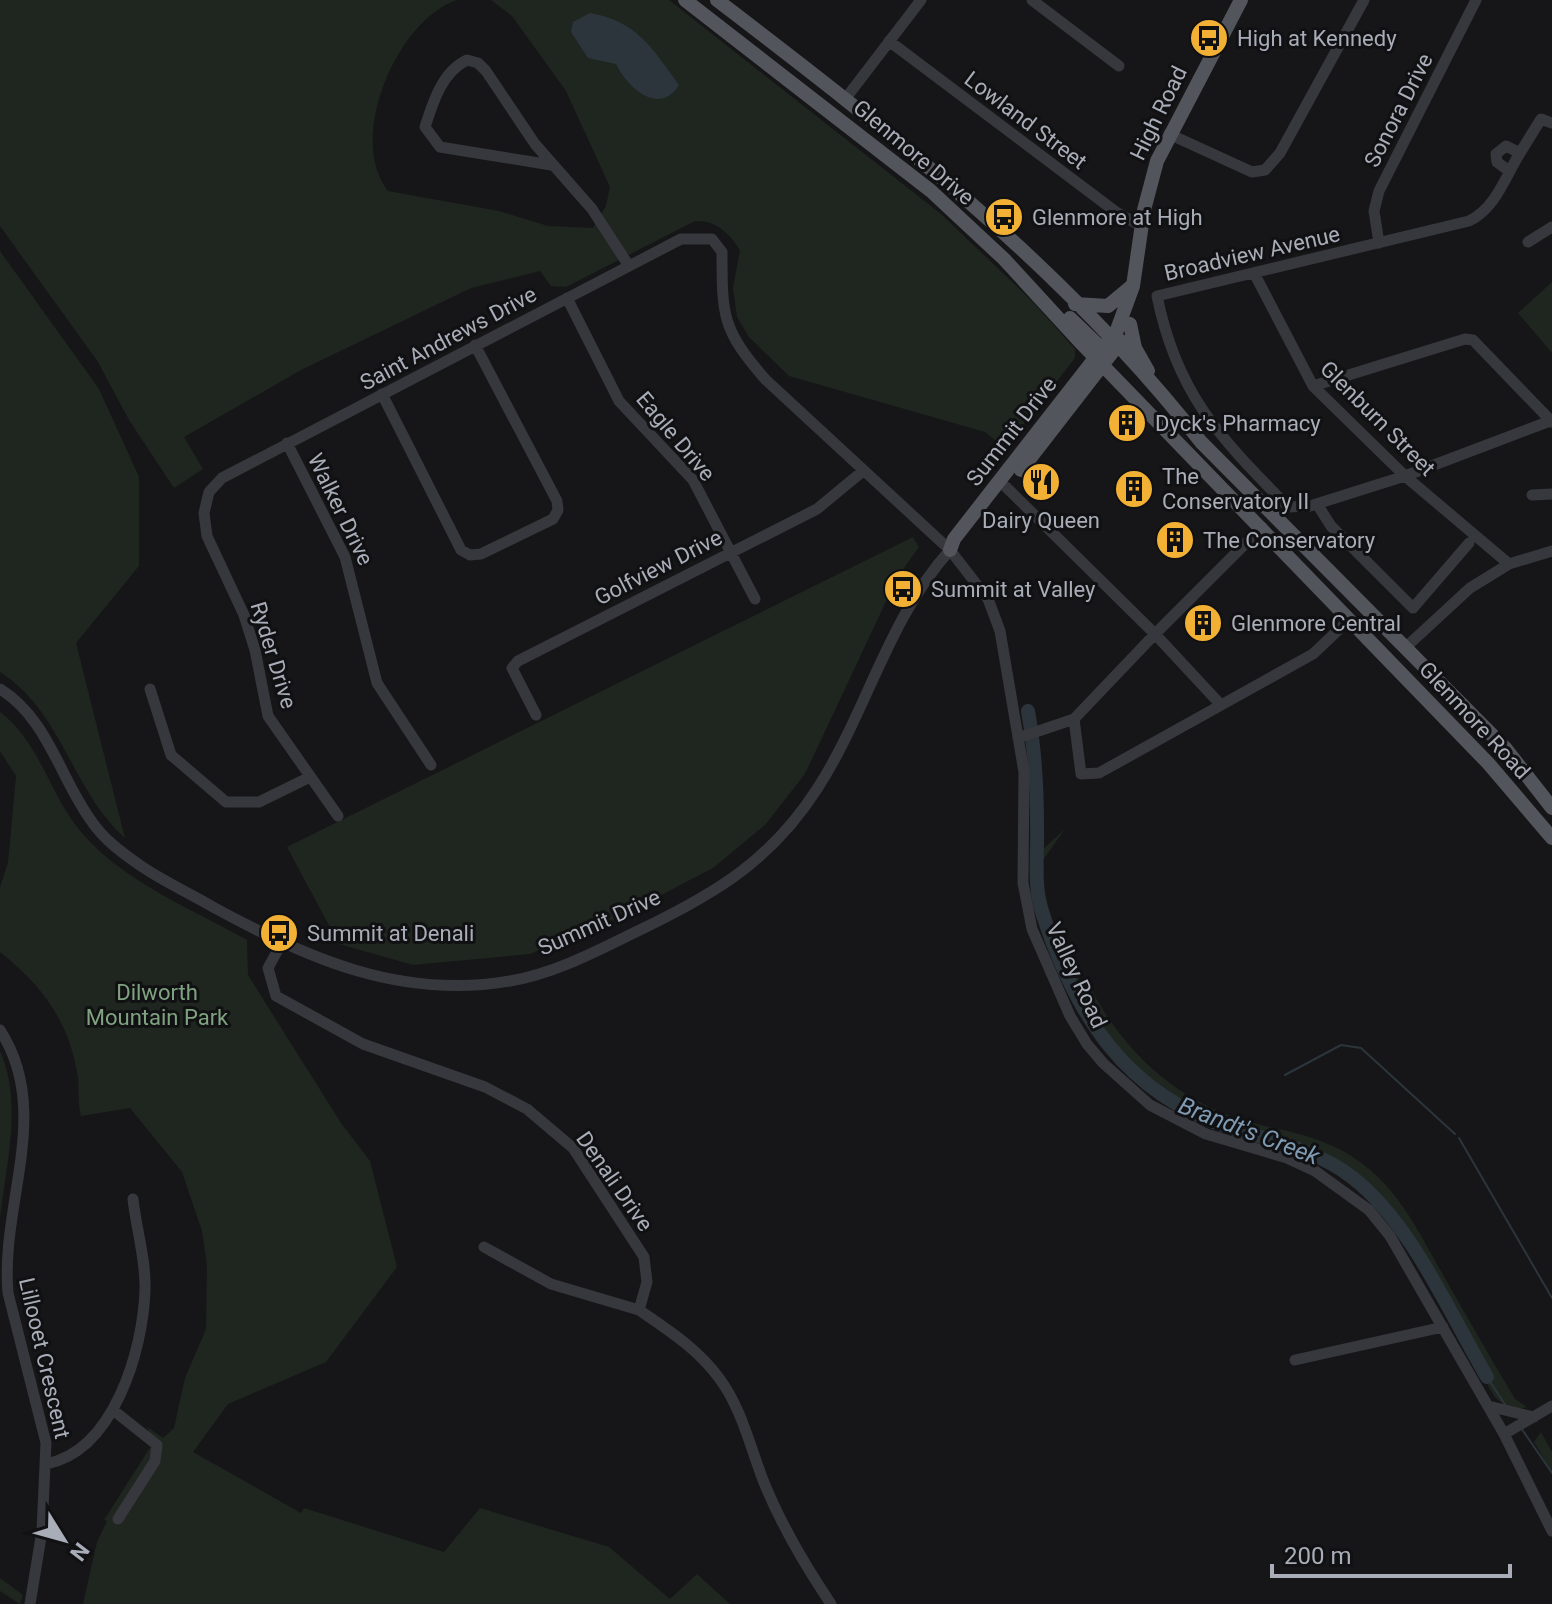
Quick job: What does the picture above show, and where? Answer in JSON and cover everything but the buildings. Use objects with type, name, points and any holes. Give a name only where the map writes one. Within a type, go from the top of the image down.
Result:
[{"type":"main road","name":"Glenmore Drive","points":[[685,0],[908,173],[1004,259],[1082,344],[1107,353]]},
{"type":"main road","name":"Glenmore Drive","points":[[717,0],[846,98],[934,170],[1075,304],[1107,353]]},
{"type":"main road","name":"High Road","points":[[1107,353],[1133,286],[1150,183],[1169,134],[1238,1]]},
{"type":"main road","name":"High Road","points":[[1107,353],[1130,324],[1143,270],[1139,253]]},
{"type":"main road","points":[[1004,259],[1117,360],[1201,442]]},
{"type":"main road","points":[[1075,304],[1108,306],[1133,286]]},
{"type":"main road","points":[[1130,324],[1135,348],[1159,388]]},
{"type":"main road","points":[[1082,344],[1081,388],[1102,383],[1128,389]]},
{"type":"main road","name":"Summit Drive","points":[[950,550],[961,543],[1006,487],[1107,353]]},
{"type":"main road","name":"Glenmore Road","points":[[1107,353],[1159,388],[1201,442],[1506,749],[1552,808]]},
{"type":"main road","name":"Glenmore Road","points":[[1107,353],[1128,389],[1488,763],[1552,838]]},
{"type":"main road","name":"Summit Drive","points":[[950,550],[954,539],[1081,388]]},
{"type":"main road","points":[[1330,597],[1387,639],[1406,647]]},
{"type":"street","points":[[846,98],[921,0]]},
{"type":"street","points":[[1032,0],[1119,66]]},
{"type":"street","points":[[1169,134],[1252,172],[1265,170],[1280,153],[1364,0]]},
{"type":"street","name":"Sonora Drive","points":[[1379,243],[1374,211],[1379,191],[1476,0]]},
{"type":"street","name":"Lowland Street","points":[[889,41],[1116,212],[1141,226]]},
{"type":"street","points":[[551,165],[440,147],[429,136],[425,127],[436,94],[455,65],[467,60],[478,63],[486,71],[551,165],[592,209],[629,266]]},
{"type":"street","name":"Broadview Avenue","points":[[1314,505],[1288,507],[1216,432],[1201,412],[1166,339],[1157,296],[1480,216],[1494,199],[1541,119],[1552,123]]},
{"type":"street","name":"Broadview Avenue","points":[[1509,171],[1497,162],[1500,147],[1506,146],[1520,153]]},
{"type":"street","points":[[1528,242],[1552,227]]},
{"type":"street","name":"Saint Andrews Drive","points":[[209,492],[222,478],[287,443],[681,239],[712,239]]},
{"type":"street","name":"Valley Road","points":[[712,239],[722,252],[720,292],[727,327],[742,353],[863,471],[950,550],[988,599],[1000,631],[1018,738],[1026,805],[1023,883],[1032,929],[1070,1016],[1087,1044],[1103,1063],[1150,1105],[1206,1134],[1287,1158],[1341,1187],[1369,1210],[1390,1236],[1443,1327],[1504,1434],[1552,1531]]},
{"type":"street","name":"Glenburn Street","points":[[1254,273],[1313,386],[1405,476],[1509,564]]},
{"type":"street","name":"Eagle Drive","points":[[567,298],[619,401],[693,480],[755,599]]},
{"type":"street","points":[[1313,386],[1465,339],[1473,340],[1551,421],[1405,476],[1314,505],[1413,608],[1469,543]]},
{"type":"street","points":[[382,394],[461,550],[470,555],[481,554],[553,519],[558,510],[557,501],[475,345]]},
{"type":"street","name":"Walker Drive","points":[[287,443],[345,557],[377,683],[431,765]]},
{"type":"street","name":"Golfview Drive","points":[[536,715],[512,668],[518,661],[817,509],[863,471]]},
{"type":"street","points":[[1006,487],[1155,634],[1220,704]]},
{"type":"street","name":"Ryder Drive","points":[[209,492],[204,513],[207,536],[244,615],[255,650],[268,716],[308,778],[338,816]]},
{"type":"street","points":[[1532,495],[1552,494]]},
{"type":"street","points":[[1018,738],[1074,719],[1262,527]]},
{"type":"street","name":"Summit Drive","points":[[0,689],[17,699],[39,726],[89,818],[111,845],[144,868],[281,944],[334,965],[396,982],[459,986],[511,981],[570,964],[708,897],[751,867],[789,828],[817,789],[841,748],[885,648],[914,595],[950,550]]},
{"type":"street","points":[[1406,647],[1470,588],[1509,564],[1552,551]]},
{"type":"street","points":[[1074,719],[1081,774],[1099,773],[1313,654],[1350,619]]},
{"type":"street","points":[[150,689],[171,755],[226,802],[259,802],[308,778]]},
{"type":"street","name":"Denali Drive","points":[[281,944],[268,968],[276,996],[363,1044],[485,1087],[527,1109],[573,1148],[644,1257],[647,1282],[639,1310]]},
{"type":"street","name":"Lillooet Crescent","points":[[0,1030],[12,1048],[24,1100],[24,1134],[5,1267],[8,1293],[39,1407],[46,1464],[42,1531],[30,1604]]},
{"type":"street","points":[[46,1464],[62,1461],[102,1428],[127,1379],[142,1320],[145,1288],[133,1199]]},
{"type":"street","points":[[484,1247],[551,1284],[639,1310],[691,1347],[720,1379],[741,1420],[781,1523],[799,1558],[831,1604]]},
{"type":"street","points":[[1295,1360],[1443,1327]]},
{"type":"street","points":[[1488,1406],[1534,1417]]},
{"type":"street","points":[[1504,1434],[1552,1406]]},
{"type":"street","points":[[113,1410],[157,1445],[155,1461],[118,1519]]},
{"type":"green space","points":[[0,0],[457,0],[435,11],[415,30],[398,55],[385,83],[376,112],[373,141],[376,168],[388,191],[499,211],[548,226],[593,228],[606,206],[610,187],[566,91],[512,16],[491,0],[669,0],[941,214],[1032,301],[1075,349],[1075,358],[1005,448],[985,432],[789,376],[749,337],[737,317],[733,288],[740,250],[721,229],[695,221],[566,287],[551,286],[540,271],[471,288],[301,370],[184,437],[203,469],[174,488],[129,420],[98,362],[0,226]]},
{"type":"green space","points":[[0,251],[99,389],[139,477],[139,566],[76,643],[125,838],[92,797],[39,708],[0,672]]},
{"type":"green space","points":[[1552,282],[1552,353],[1518,313]]},
{"type":"green space","points":[[913,537],[919,547],[897,578],[805,774],[765,825],[713,868],[613,920],[530,954],[413,965],[339,944],[287,847]]},
{"type":"green space","name":"Dilworth Mountain Park","points":[[0,712],[25,739],[71,818],[99,850],[138,880],[247,940],[248,975],[341,1123],[370,1161],[397,1267],[326,1362],[228,1404],[193,1452],[301,1513],[304,1508],[444,1552],[480,1508],[609,1547],[670,1599],[697,1574],[730,1604],[83,1604],[97,1542],[107,1521],[104,1520],[153,1443],[147,1427],[163,1438],[174,1428],[185,1378],[206,1329],[207,1265],[202,1231],[182,1172],[130,1108],[81,1116],[74,1058],[61,1023],[29,978],[0,952],[0,887],[8,863],[16,776],[0,751]]},
{"type":"green space","points":[[1065,829],[1043,860],[1043,887],[1052,919],[1083,988],[1089,985],[1119,1033],[1138,1055],[1180,1090],[1230,1116],[1326,1143],[1352,1156],[1377,1176],[1399,1201],[1417,1229],[1515,1399],[1527,1407],[1509,1406],[1494,1396],[1417,1260],[1382,1211],[1363,1192],[1346,1179],[1308,1160],[1228,1133],[1180,1112],[1133,1079],[1097,1038],[1068,988],[1046,936],[1031,874],[1030,861]]},
{"type":"green space","points":[[0,1051],[11,1091],[12,1112],[0,1218]]},
{"type":"green space","points":[[1541,1432],[1552,1452],[1552,1473],[1534,1442]]},
{"type":"green space","points":[[0,1578],[23,1595],[20,1604],[0,1591]]},
{"type":"shaded area","points":[[590,13],[620,23],[642,38],[679,85],[671,94],[662,98],[644,95],[635,89],[616,64],[588,58],[571,32],[573,22]]},
{"type":"waterway","name":"Brandt's Creek","points":[[1028,711],[1036,782],[1040,904],[1056,952],[1089,1018],[1110,1047],[1162,1095],[1193,1113],[1230,1128],[1310,1153],[1353,1178],[1374,1197],[1411,1244],[1487,1377]]},
{"type":"waterway","points":[[1285,1075],[1341,1045],[1361,1048],[1455,1134]]},
{"type":"waterway","points":[[1459,1138],[1552,1298]]},
{"type":"waterway","name":"Brandt's Creek","points":[[1487,1377],[1506,1406]]},
{"type":"waterway","name":"Brandt's Creek","points":[[1521,1428],[1552,1473]]},
{"type":"place","name":"High at Kennedy","points":[[1209,38]]},
{"type":"place","name":"Glenmore at High","points":[[1004,217]]},
{"type":"place","name":"Dyck's Pharmacy","points":[[1127,423]]},
{"type":"place","name":"Dairy Queen","points":[[1041,482]]},
{"type":"place","name":"The Conservatory II","points":[[1134,489]]},
{"type":"place","name":"The Conservatory","points":[[1175,540]]},
{"type":"place","name":"Summit at Valley","points":[[903,589]]},
{"type":"place","name":"Glenmore Central","points":[[1203,623]]},
{"type":"place","name":"Summit at Denali","points":[[279,933]]}]
